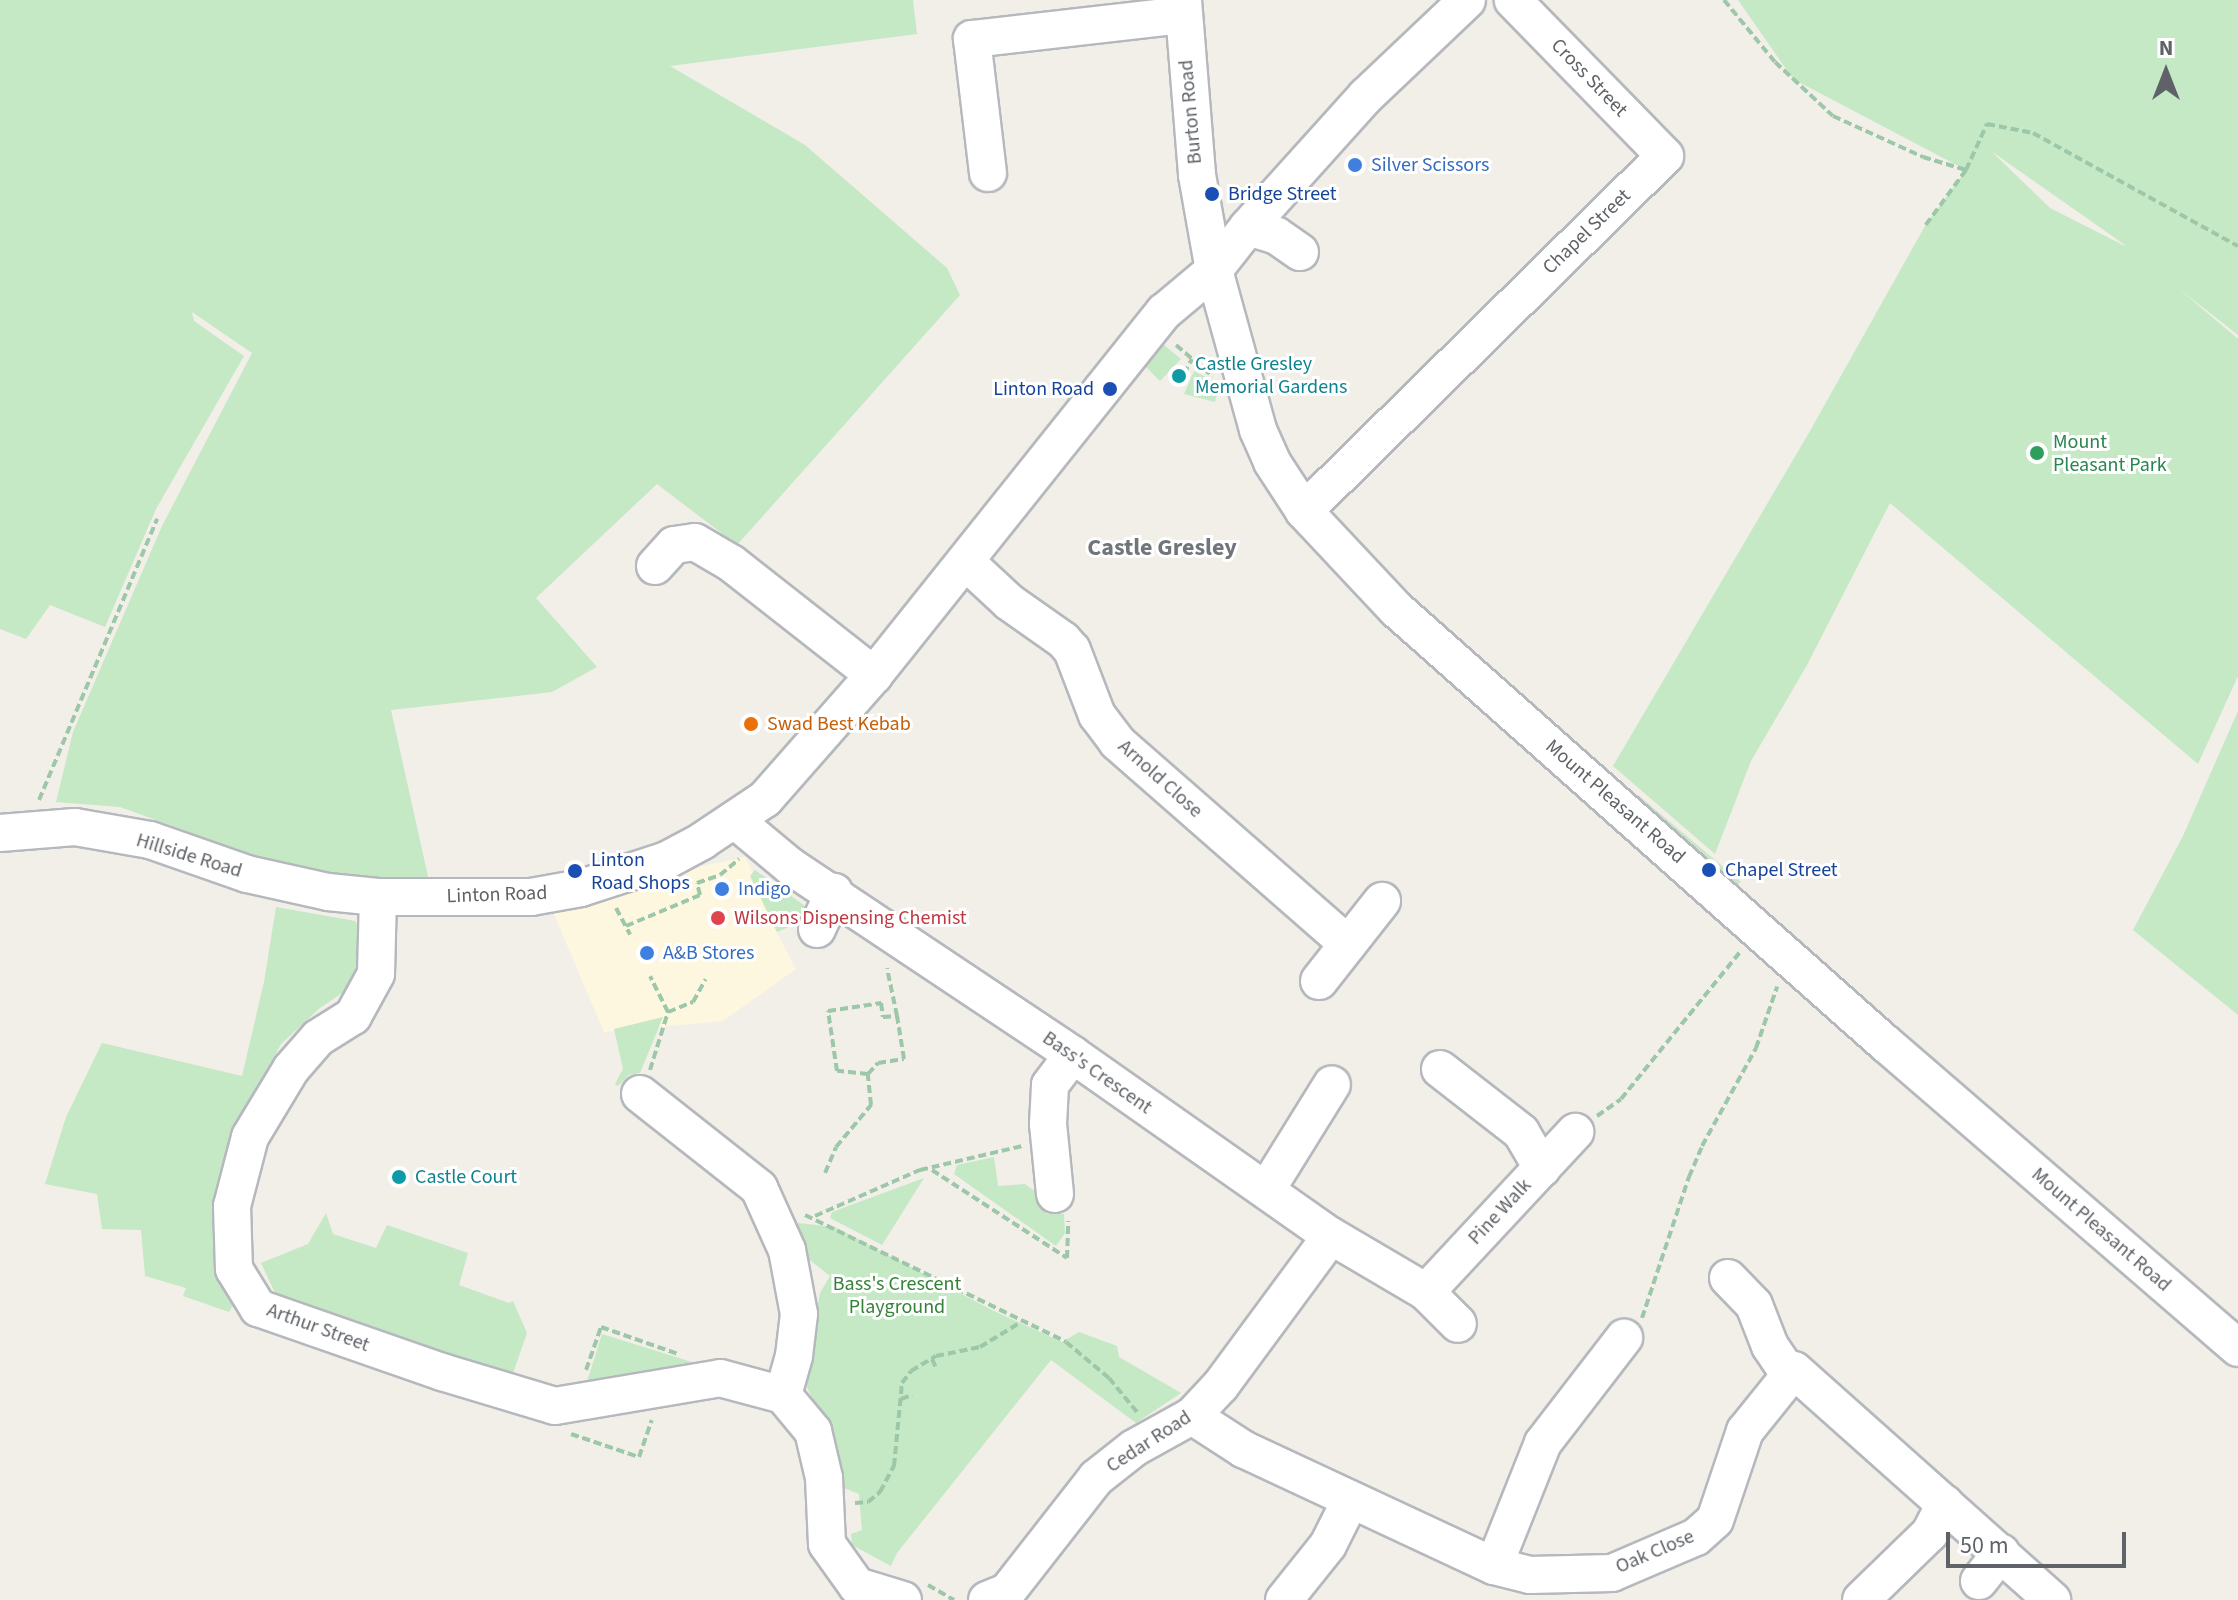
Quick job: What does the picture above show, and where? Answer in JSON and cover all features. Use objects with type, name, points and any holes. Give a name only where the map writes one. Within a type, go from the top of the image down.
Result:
[{"type":"street","points":[[1214,270],[1248,227],[1366,96],[1467,0]]},
{"type":"street","name":"Cross Street","points":[[1513,0],[1665,156]]},
{"type":"street","points":[[988,173],[972,39],[1183,7]]},
{"type":"street","name":"Burton Road","points":[[1183,7],[1197,175],[1214,270]]},
{"type":"street","name":"Chapel Street","points":[[1304,511],[1665,156]]},
{"type":"street","points":[[1248,227],[1277,236],[1300,252]]},
{"type":"street","name":"Linton Road","points":[[328,892],[378,897],[531,897],[581,888],[749,832],[765,799],[874,675],[1153,325],[1214,270]]},
{"type":"street","name":"Mount Pleasant Road","points":[[1214,270],[1246,391],[1272,462],[1304,511],[1396,609],[2238,1348]]},
{"type":"street","points":[[655,566],[674,545],[695,542],[731,563],[874,675]]},
{"type":"street","name":"Arnold Close","points":[[966,562],[1009,602],[1063,640],[1072,650],[1083,706],[1117,742],[1348,944]]},
{"type":"street","name":"Hillside Road","points":[[15,831],[75,827],[150,840],[247,874],[328,892]]},
{"type":"street","name":"Bass's Crescent","points":[[749,832],[790,866],[834,892],[938,966],[1073,1055],[1331,1236],[1426,1292],[1458,1324]]},
{"type":"street","points":[[817,929],[834,892]]},
{"type":"street","name":"Arthur Street","points":[[378,897],[374,1006],[318,1038],[291,1069],[250,1137],[232,1206],[234,1269],[258,1308],[470,1381],[555,1406],[720,1378],[783,1395]]},
{"type":"street","points":[[1319,981],[1382,901]]},
{"type":"street","points":[[1055,1194],[1049,1136],[1050,1085],[1073,1055]]},
{"type":"street","points":[[1440,1069],[1521,1132],[1542,1168]]},
{"type":"street","points":[[1267,1189],[1332,1084]]},
{"type":"street","points":[[640,1094],[766,1191],[787,1250],[799,1314],[794,1356],[783,1395],[813,1431],[824,1478],[827,1544],[857,1586],[903,1600]]},
{"type":"street","name":"Pine Walk","points":[[1426,1292],[1575,1132]]},
{"type":"street","name":"Cedar Road","points":[[987,1600],[1007,1592],[1096,1478],[1157,1435],[1192,1416],[1221,1385],[1331,1236]]},
{"type":"street","points":[[1728,1278],[1754,1305],[1770,1346],[1790,1376],[1794,1370],[1945,1504],[1990,1567],[2052,1600]]},
{"type":"street","points":[[1494,1566],[1543,1443],[1624,1338]]},
{"type":"street","name":"Oak Close","points":[[1192,1416],[1243,1449],[1494,1566],[1530,1575],[1614,1586],[1696,1537],[1715,1520],[1745,1431],[1790,1376]]},
{"type":"street","points":[[1284,1600],[1328,1545],[1350,1501]]},
{"type":"street","points":[[1861,1600],[1930,1533],[1945,1504]]},
{"type":"path","points":[[1724,0],[1775,62],[1833,116],[1923,157],[1966,170]]},
{"type":"path","points":[[1925,226],[1966,170],[1987,124],[2033,133],[2238,246]]},
{"type":"path","points":[[1153,325],[1212,376],[1246,391]]},
{"type":"path","points":[[1184,374],[1192,359]]},
{"type":"path","points":[[15,831],[47,775],[157,519]]},
{"type":"path","points":[[626,926],[700,895],[697,883],[720,875],[749,832]]},
{"type":"path","points":[[1575,1132],[1621,1099],[1736,960],[1757,927]]},
{"type":"path","points":[[825,1173],[836,1147],[871,1105],[868,1074],[878,1063],[904,1059],[884,955]]},
{"type":"path","points":[[1624,1338],[1643,1317],[1689,1177],[1708,1133],[1756,1048],[1788,955]]},
{"type":"path","points":[[640,1094],[668,1012],[650,976]]},
{"type":"path","points":[[668,1012],[693,1002],[706,979]]},
{"type":"path","points":[[868,1074],[837,1071],[828,1011],[881,1003],[883,1017],[897,1016]]},
{"type":"path","points":[[813,1217],[930,1168],[987,1157],[1049,1136]]},
{"type":"path","points":[[930,1168],[1067,1258],[1068,1205],[1055,1194]]},
{"type":"path","points":[[766,1191],[796,1212],[813,1217],[1066,1342],[1109,1378],[1157,1435]]},
{"type":"path","points":[[825,1507],[868,1502],[880,1492],[894,1466],[902,1383],[911,1371],[932,1359],[980,1347],[1021,1322]]},
{"type":"path","points":[[575,1403],[601,1327],[702,1362],[720,1378]]},
{"type":"path","points":[[932,1359],[936,1368]]},
{"type":"path","points":[[901,1399],[912,1395]]},
{"type":"shaded area","points":[[746,857],[772,923],[796,969],[723,1021],[604,1032],[547,898]]},
{"type":"green space","points":[[0,0],[913,0],[917,34],[670,66],[805,145],[947,268],[960,295],[737,545],[657,484],[536,598],[597,667],[552,692],[391,710],[429,881],[322,880],[120,807],[56,802],[73,732],[162,526],[252,353],[192,312],[194,321],[244,356],[156,509],[105,627],[50,605],[26,639],[0,629]]},
{"type":"green space","points":[[1738,0],[2238,0],[2238,335],[2178,288],[2238,339],[2238,676],[2198,764],[1890,503],[1807,665],[1751,761],[1715,854],[1613,766],[1810,431],[1925,226],[1966,170],[1793,79]],"holes":[[[1991,151],[2125,245],[2050,208]]]},
{"type":"green space","points":[[1164,345],[1181,359],[1160,381],[1145,366]]},
{"type":"green space","points":[[1194,371],[1219,384],[1215,402],[1184,394]]},
{"type":"green space","points":[[2238,711],[2238,1015],[2133,930],[2183,836]]},
{"type":"green space","points":[[1638,795],[1741,882],[1731,888],[1631,797]]},
{"type":"green space","points":[[755,870],[812,911],[805,920],[777,932],[750,876]]},
{"type":"green space","points":[[276,907],[355,921],[368,945],[354,985],[320,1008],[281,1044],[262,1080],[232,1161],[235,1302],[229,1312],[183,1296],[186,1288],[145,1276],[141,1230],[102,1229],[97,1194],[45,1184],[66,1117],[102,1043],[242,1076],[264,982]]},
{"type":"green space","points":[[663,1017],[640,1073],[629,1075],[618,1086],[615,1084],[623,1069],[614,1029]]},
{"type":"green space","points":[[994,1157],[998,1186],[1025,1184],[1044,1198],[1046,1214],[1064,1214],[1065,1233],[1056,1246],[954,1174],[957,1165]]},
{"type":"green space","points":[[924,1178],[882,1245],[830,1218],[832,1212]]},
{"type":"green space","points":[[326,1213],[333,1234],[376,1248],[387,1225],[468,1253],[459,1285],[509,1303],[513,1301],[527,1333],[510,1382],[276,1295],[261,1263],[308,1244]]},
{"type":"green space","name":"Bass's Crescent Playground","points":[[798,1223],[835,1227],[992,1310],[1062,1342],[1079,1332],[1117,1346],[1119,1357],[1181,1393],[1136,1423],[1051,1360],[897,1553],[891,1566],[852,1545],[851,1534],[862,1530],[859,1494],[839,1486],[817,1409],[804,1381],[820,1293],[830,1276],[801,1253]]},
{"type":"green space","points":[[602,1334],[695,1363],[697,1366],[584,1391]]},
{"type":"place","name":"Silver Scissors","points":[[1355,165]]},
{"type":"place","name":"Bridge Street","points":[[1212,194]]},
{"type":"place","name":"Castle Gresley Memorial Gardens","points":[[1179,376]]},
{"type":"place","name":"Linton Road","points":[[1110,389]]},
{"type":"place","name":"Mount Pleasant Park","points":[[2037,453]]},
{"type":"place","name":"Swad Best Kebab","points":[[751,724]]},
{"type":"place","name":"Chapel Street","points":[[1709,870]]},
{"type":"place","name":"Linton Road Shops","points":[[575,871]]},
{"type":"place","name":"Indigo","points":[[722,889]]},
{"type":"place","name":"Wilsons Dispensing Chemist","points":[[718,918]]},
{"type":"place","name":"A&B Stores","points":[[647,953]]},
{"type":"place","name":"Castle Court","points":[[399,1177]]},
{"type":"district","name":"Castle Gresley","points":[[1162,548]]}]
